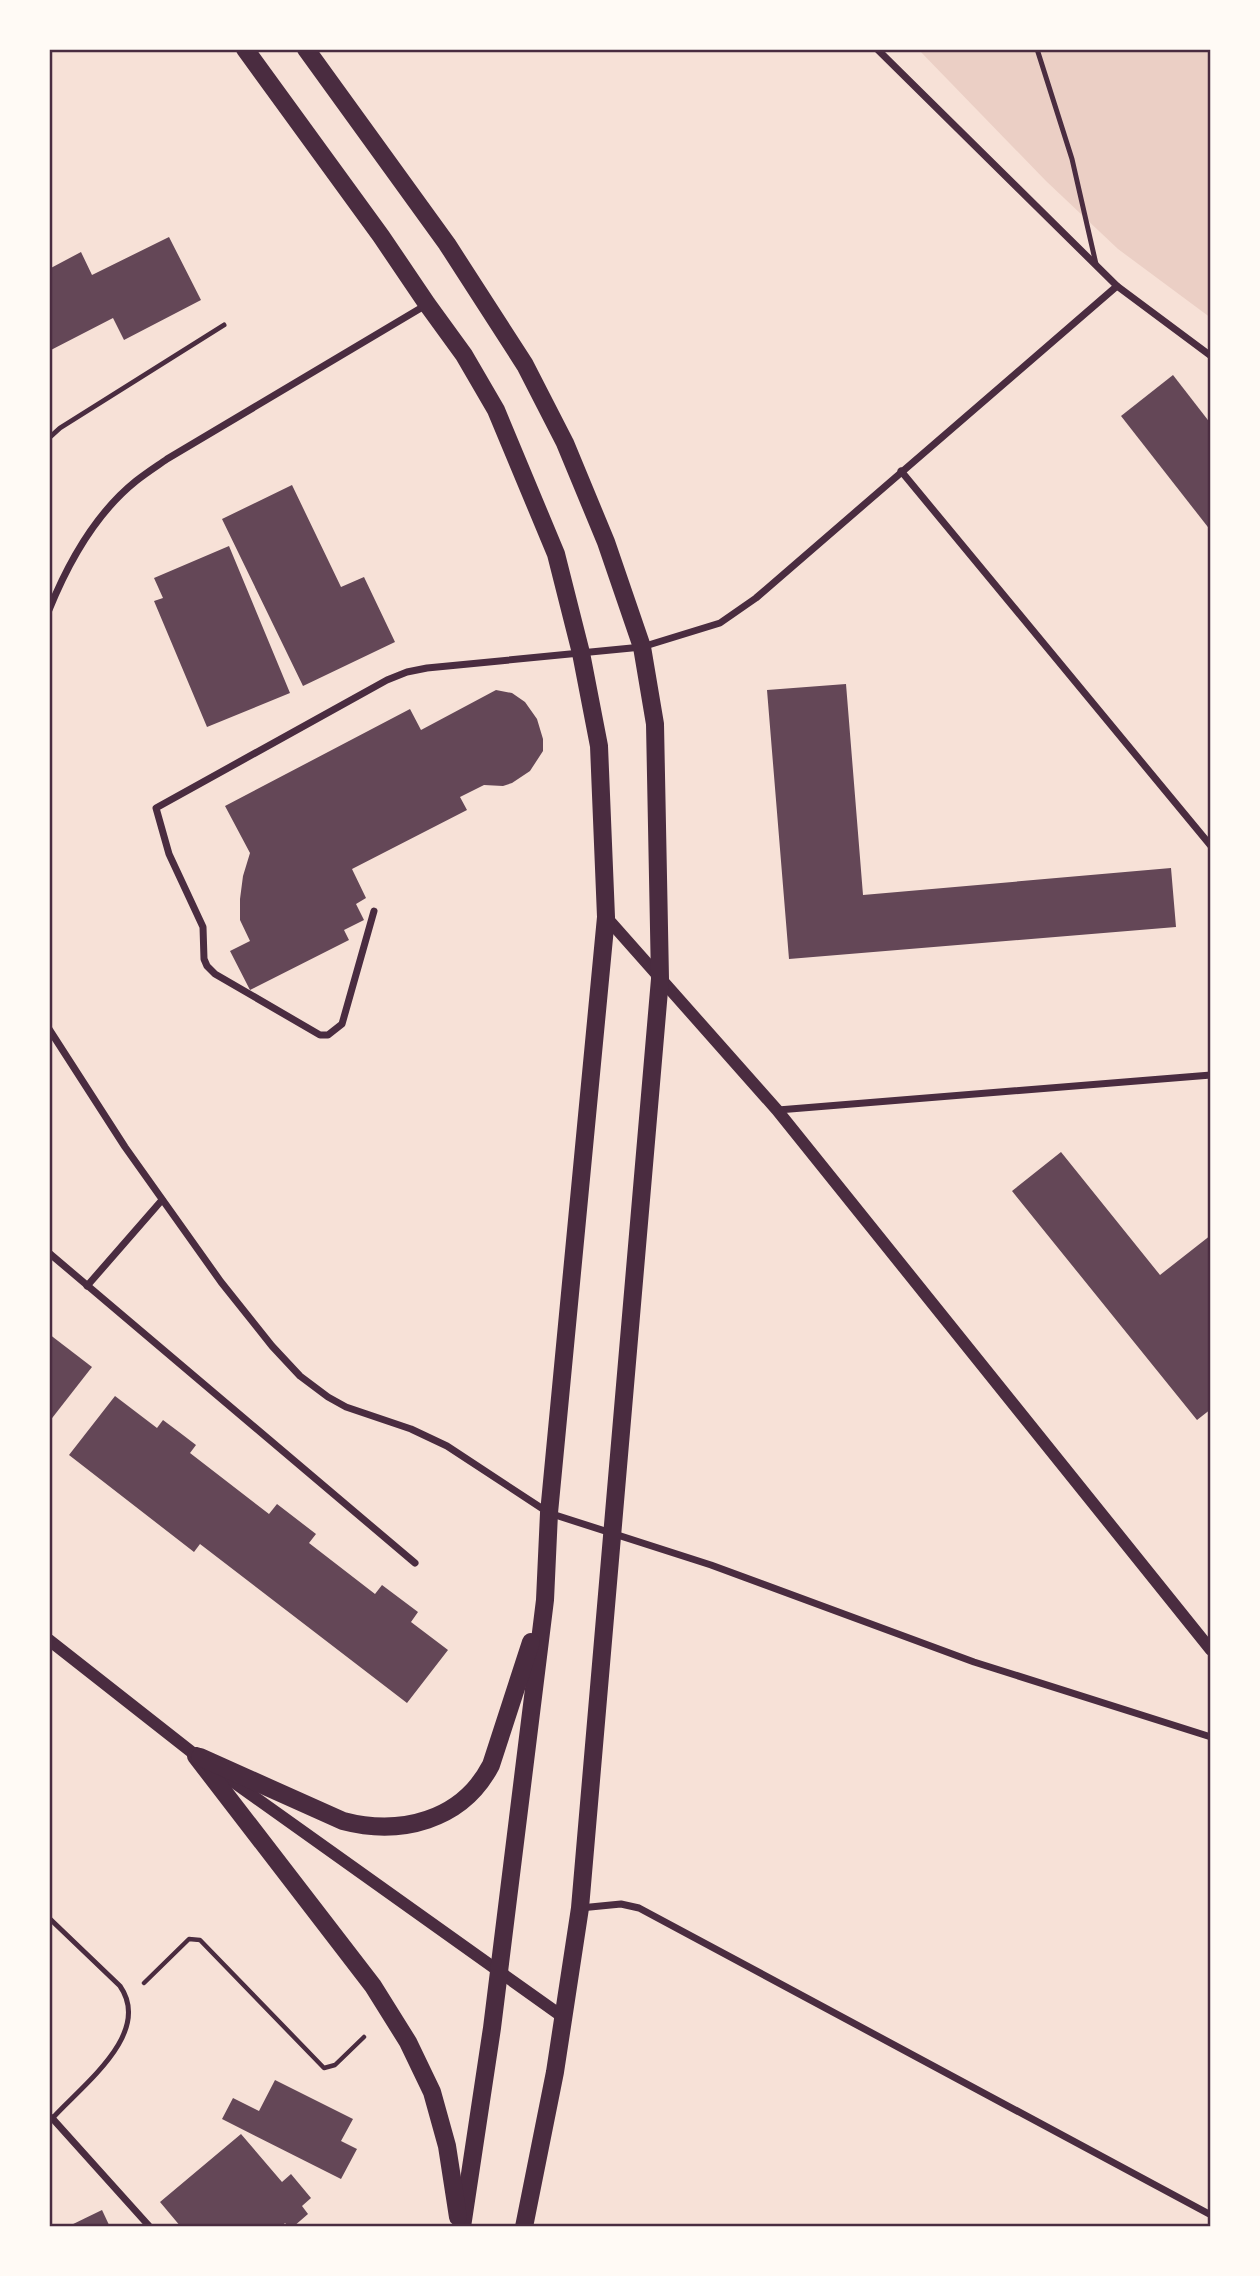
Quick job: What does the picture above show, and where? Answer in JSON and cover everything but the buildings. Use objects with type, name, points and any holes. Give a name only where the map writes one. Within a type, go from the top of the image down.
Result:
[{"type":"main road","points":[[245,49],[464,355],[496,411],[556,554],[581,653],[598,746],[606,917],[550,1513],[545,1600],[498,1972],[461,2227]]},
{"type":"main road","points":[[306,49],[447,244],[525,365],[565,443],[606,542],[642,647],[655,724],[660,979],[580,1908],[555,2072],[524,2227]]},
{"type":"main road","points":[[197,1756],[343,1821],[361,1826],[396,1828],[443,1814],[470,1794],[484,1779],[491,1765],[545,1600]]},
{"type":"main road","points":[[197,1756],[373,1986],[408,2042],[432,2092],[446,2146],[461,2227]]},
{"type":"street","points":[[877,49],[888,63],[1117,286],[1211,356]]},
{"type":"street","points":[[374,911],[342,1024],[328,1035],[320,1035],[215,974],[207,966],[204,959],[203,927],[169,854],[156,808],[387,680],[407,672],[642,647],[720,623],[757,598],[1117,286]]},
{"type":"street","points":[[49,610],[61,582],[92,530],[112,503],[135,481],[167,459],[427,304]]},
{"type":"street","points":[[901,471],[1211,846]]},
{"type":"street","points":[[606,917],[777,1110],[1211,1650]]},
{"type":"street","points":[[49,1029],[125,1147],[221,1282],[272,1346],[300,1376],[346,1407],[411,1429],[447,1447],[550,1513],[711,1565],[974,1662],[1211,1737]]},
{"type":"street","points":[[777,1110],[1211,1074]]},
{"type":"street","points":[[87,1286],[162,1200]]},
{"type":"street","points":[[49,1254],[415,1563]]},
{"type":"street","points":[[49,1640],[197,1756],[564,2017]]},
{"type":"street","points":[[580,1908],[621,1904],[639,1908],[1211,2215]]},
{"type":"street","points":[[51,2120],[150,2227]]},
{"type":"lane","points":[[1037,49],[1072,159],[1096,264]]},
{"type":"lane","points":[[50,434],[224,325]]},
{"type":"lane","points":[[49,1918],[120,1986],[128,1998],[128,2022],[114,2053],[51,2120]]},
{"type":"path","points":[[128,1998],[185,1942],[195,1939],[200,1940],[324,2068],[335,2066],[364,2037]]},
{"type":"shaded area","points":[[918,49],[1211,49],[1211,318],[1118,249],[1046,181]]}]
